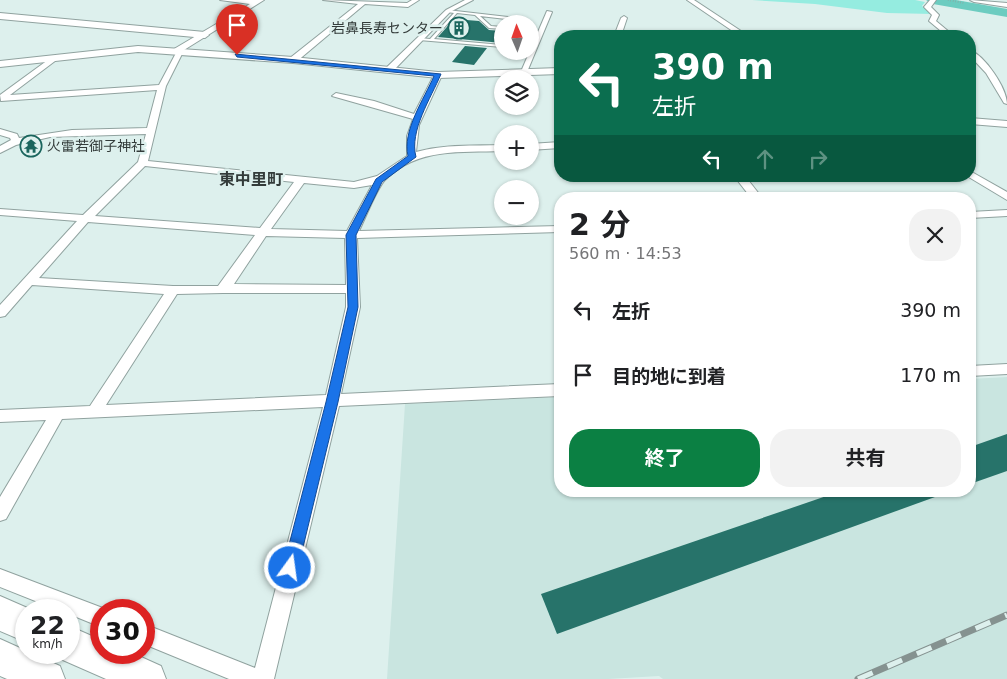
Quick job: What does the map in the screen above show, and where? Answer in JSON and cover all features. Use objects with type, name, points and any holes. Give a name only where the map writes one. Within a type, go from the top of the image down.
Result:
[{"type":"highway","points":[[0,614],[15,620]]},
{"type":"highway","points":[[80,649],[148,679]]},
{"type":"highway","points":[[0,657],[47,679]]},
{"type":"street","points":[[223,0],[259,1]]},
{"type":"street","points":[[326,0],[408,5],[416,0]]},
{"type":"street","points":[[390,69],[452,11],[470,0]]},
{"type":"street","points":[[690,0],[735,30]]},
{"type":"street","points":[[974,0],[1007,5]]},
{"type":"street","points":[[0,313],[86,219],[143,163],[161,87],[179,51],[259,1]]},
{"type":"street","points":[[932,1],[927,7],[936,15],[932,21],[943,30]]},
{"type":"street","points":[[294,60],[364,2]]},
{"type":"street","points":[[524,70],[548,12]]},
{"type":"street","points":[[0,16],[205,35]]},
{"type":"street","points":[[620,30],[624,18]]},
{"type":"street","points":[[0,64],[138,49],[294,60],[438,74],[494,73]]},
{"type":"street","points":[[976,58],[989,72],[1007,101]]},
{"type":"street","points":[[0,99],[52,59]]},
{"type":"street","points":[[539,72],[554,71]]},
{"type":"street","points":[[412,157],[410,146],[418,118],[438,74]]},
{"type":"street","points":[[994,80],[1007,81]]},
{"type":"street","points":[[0,99],[161,87]]},
{"type":"street","points":[[336,96],[371,103],[418,118]]},
{"type":"street","points":[[976,121],[1007,124]]},
{"type":"street","points":[[0,150],[15,140],[81,133],[151,131]]},
{"type":"street","points":[[0,132],[14,136],[15,140]]},
{"type":"street","points":[[539,147],[554,146]]},
{"type":"street","points":[[143,163],[354,185],[378,181],[412,157],[442,150],[494,148]]},
{"type":"street","points":[[976,178],[1007,197]]},
{"type":"street","points":[[225,288],[301,180]]},
{"type":"street","points":[[263,679],[332,402],[353,307],[351,235],[378,181]]},
{"type":"street","points":[[744,182],[752,192]]},
{"type":"street","points":[[0,212],[263,232],[351,235],[554,229]]},
{"type":"street","points":[[976,215],[1007,213]]},
{"type":"street","points":[[27,282],[213,291],[225,288],[353,289]]},
{"type":"street","points":[[94,412],[173,290]]},
{"type":"street","points":[[976,371],[1007,369]]},
{"type":"street","points":[[0,416],[554,390]]},
{"type":"street","points":[[0,513],[57,414]]},
{"type":"street","points":[[0,578],[90,613]]},
{"type":"street","points":[[155,638],[255,679]]},
{"type":"lane","points":[[431,40],[452,11],[494,16]]},
{"type":"lane","points":[[476,14],[490,27],[494,27]]},
{"type":"lane","points":[[420,39],[494,45]]},
{"type":"shaded area","points":[[1007,377],[1007,679],[663,679],[659,676],[608,679],[387,679],[405,404],[554,397],[554,497],[976,497],[976,379]]},
{"type":"green space","points":[[752,0],[915,0],[925,2],[922,6],[933,14],[887,13],[815,4]]},
{"type":"building","points":[[454,19],[479,21],[489,30],[494,30],[494,42],[438,37]]},
{"type":"building","points":[[465,46],[487,48],[474,65],[452,62]]},
{"type":"building","points":[[1007,434],[1007,471],[976,482],[976,445]]},
{"type":"building","points":[[824,497],[935,497],[557,634],[541,594]]},
{"type":"waterway","points":[[933,0],[1007,13]]},
{"type":"railway","points":[[858,679],[1007,615]]},
{"type":"place","name":"岩鼻長寿センター","points":[[459,28]]},
{"type":"place","name":"火雷若御子神社","points":[[31,146]]},
{"type":"district","name":"東中里町","points":[[251,179]]},
{"type":"route","points":[[237,55],[438,74],[414,130],[410,146],[412,157],[378,181],[377,188],[351,235],[353,307],[332,402],[290,568]]}]
